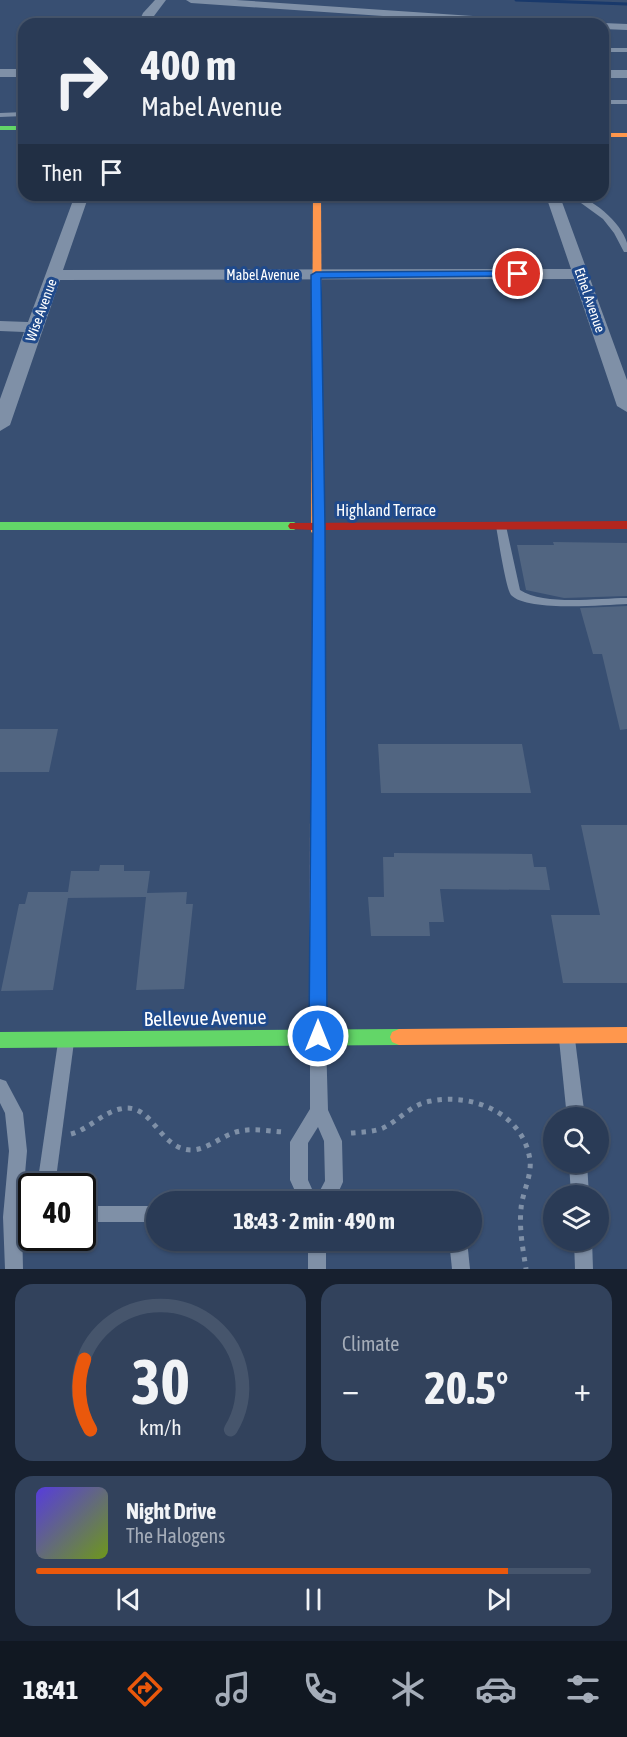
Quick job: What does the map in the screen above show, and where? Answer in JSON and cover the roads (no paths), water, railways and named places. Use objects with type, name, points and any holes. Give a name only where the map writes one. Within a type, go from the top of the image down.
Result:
[{"type":"street","points":[[146,18],[161,0]]},
{"type":"street","points":[[190,0],[452,18]]},
{"type":"street","points":[[328,18],[329,10]]},
{"type":"street","points":[[359,18],[363,12]]},
{"type":"street","points":[[609,26],[627,27]]},
{"type":"street","points":[[0,73],[18,73]]},
{"type":"street","points":[[609,74],[627,75]]},
{"type":"street","points":[[0,128],[18,128]]},
{"type":"street","points":[[609,135],[627,135]]},
{"type":"street","name":"Wise Avenue","points":[[0,425],[80,201]]},
{"type":"street","points":[[317,201],[318,1036]]},
{"type":"street","name":"Ethel Avenue","points":[[555,201],[627,406]]},
{"type":"street","name":"Mabel Avenue","points":[[54,276],[581,274]]},
{"type":"street","points":[[0,326],[34,327]]},
{"type":"street","name":"Highland Terrace","points":[[0,526],[627,525]]},
{"type":"street","name":"Bellevue Avenue","points":[[0,1040],[627,1035]]},
{"type":"lane","points":[[609,50],[627,50]]},
{"type":"lane","points":[[609,102],[627,102]]},
{"type":"lane","points":[[0,115],[18,114]]},
{"type":"lane","points":[[584,201],[601,211],[614,225],[627,250]]},
{"type":"lane","points":[[501,526],[515,592],[520,597],[535,601],[627,601]]},
{"type":"lane","points":[[567,1035],[575,1107]]},
{"type":"lane","points":[[318,1036],[319,1110],[333,1141],[334,1182],[330,1191]]},
{"type":"lane","points":[[48,1173],[66,1040]]},
{"type":"lane","points":[[0,1086],[14,1113],[18,1151],[12,1217],[14,1269]]},
{"type":"lane","points":[[304,1191],[299,1180],[299,1142],[319,1110]]},
{"type":"lane","points":[[96,1214],[146,1214]]},
{"type":"lane","points":[[12,1217],[18,1216]]},
{"type":"lane","points":[[317,1251],[317,1269]]},
{"type":"lane","points":[[459,1251],[461,1269]]},
{"type":"lane","points":[[583,1251],[584,1269]]},
{"type":"waterway","points":[[516,0],[627,4]]}]
